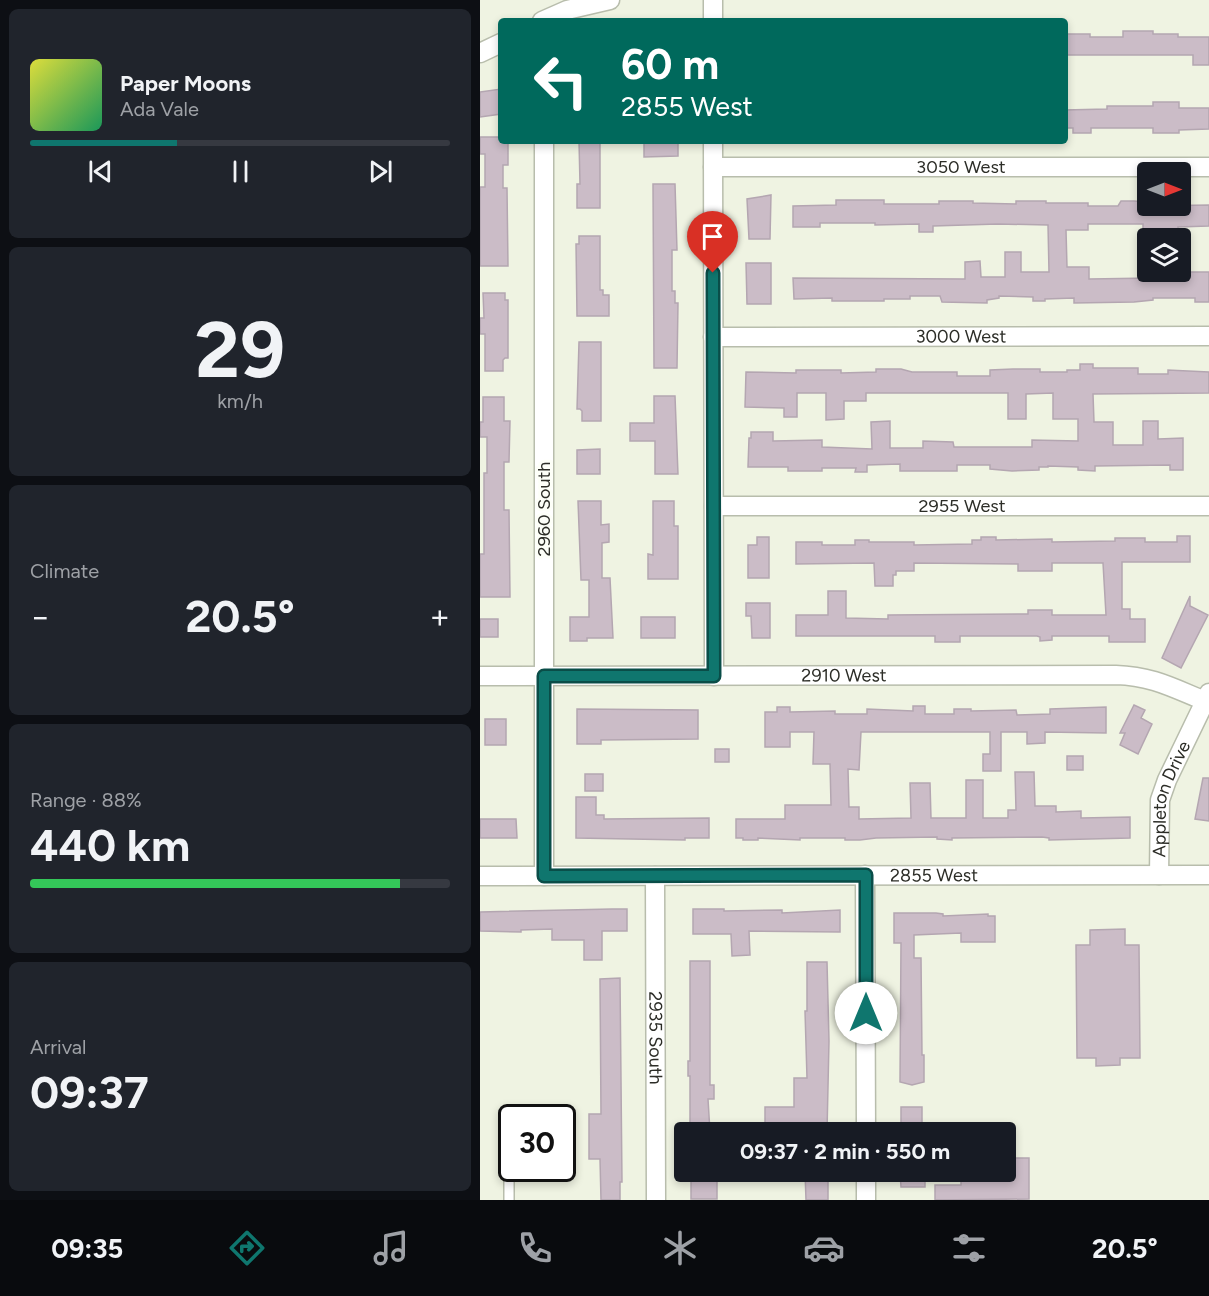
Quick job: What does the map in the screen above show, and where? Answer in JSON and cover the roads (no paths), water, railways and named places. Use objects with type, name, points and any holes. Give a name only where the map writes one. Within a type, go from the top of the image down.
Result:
[{"type":"street","points":[[549,18],[567,10],[610,0]]},
{"type":"street","points":[[712,0],[712,18]]},
{"type":"street","points":[[480,53],[498,44]]},
{"type":"street","name":"2960 South","points":[[544,144],[544,876]]},
{"type":"street","points":[[713,144],[714,676]]},
{"type":"street","name":"3050 West","points":[[713,167],[1209,167]]},
{"type":"street","name":"3000 West","points":[[713,337],[1209,336]]},
{"type":"street","name":"2955 West","points":[[714,506],[1209,506]]},
{"type":"street","name":"2910 West","points":[[480,676],[1131,676],[1157,681],[1207,697]]},
{"type":"street","name":"Appleton Drive","points":[[1159,875],[1160,800],[1167,780],[1207,697]]},
{"type":"street","points":[[866,875],[866,1122]]},
{"type":"street","name":"2855 West","points":[[480,876],[1209,875]]},
{"type":"street","name":"2935 South","points":[[655,876],[656,1200]]},
{"type":"street","points":[[866,1182],[866,1200]]},
{"type":"lane","points":[[509,1182],[509,1200]]}]
